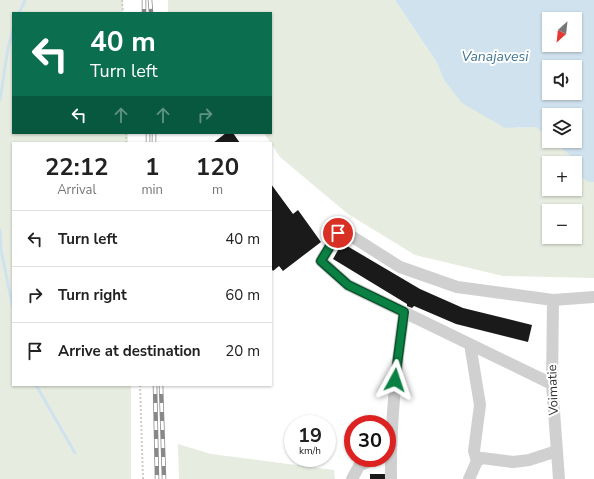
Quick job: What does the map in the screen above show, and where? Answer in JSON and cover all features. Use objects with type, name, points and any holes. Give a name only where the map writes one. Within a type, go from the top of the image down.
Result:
[{"type":"street","points":[[552,384],[348,285],[321,261],[338,233],[348,234],[400,267],[456,287],[553,300],[594,297]]},
{"type":"street","name":"Voimatie","points":[[553,300],[552,384],[558,479]]},
{"type":"street","points":[[386,415],[396,366],[404,312]]},
{"type":"street","points":[[470,344],[480,405],[474,451],[477,461]]},
{"type":"street","points":[[468,479],[477,461],[482,458],[513,462],[529,460],[557,451]]},
{"type":"street","points":[[352,479],[358,467]]},
{"type":"street","points":[[383,467],[390,479]]},
{"type":"path","points":[[122,0],[123,12]]},
{"type":"path","points":[[140,386],[143,479]]},
{"type":"shaded area","points":[[0,0],[123,0],[123,12],[12,12],[12,134],[128,134],[128,142],[12,142],[12,386],[131,386],[131,479],[0,479]]},
{"type":"shaded area","points":[[168,0],[395,0],[436,61],[444,80],[505,128],[536,127],[542,132],[542,148],[561,148],[570,156],[542,156],[542,196],[582,196],[582,175],[591,182],[594,182],[594,278],[503,276],[415,255],[348,214],[280,157],[272,145],[272,142],[270,142],[265,134],[272,134],[272,12],[168,12]]},
{"type":"shaded area","points":[[178,444],[211,454],[284,463],[284,467],[311,467],[334,470],[335,479],[179,479]]},
{"type":"water","name":"Vanajavesi","points":[[395,0],[594,0],[594,182],[589,182],[582,178],[582,156],[570,156],[561,148],[582,148],[582,108],[542,108],[542,132],[536,127],[505,128],[462,103],[444,80],[436,61]]},
{"type":"building","points":[[225,134],[234,134],[239,142],[214,142]]},
{"type":"building","points":[[272,185],[293,214],[298,210],[321,242],[283,271],[279,266],[273,271]]},
{"type":"building","points":[[342,243],[420,289],[463,308],[532,325],[528,342],[456,324],[414,306],[412,308],[407,306],[407,304],[333,259]]},
{"type":"building","points":[[370,474],[386,474],[386,479],[370,479]]},
{"type":"waterway","points":[[19,12],[25,0]]},
{"type":"waterway","points":[[0,100],[8,48],[12,34]]},
{"type":"waterway","points":[[0,230],[1,250],[12,303]]},
{"type":"waterway","points":[[37,386],[75,453]]},
{"type":"railway","points":[[144,0],[144,12]]},
{"type":"railway","points":[[150,0],[151,12]]},
{"type":"railway","points":[[148,134],[148,142]]},
{"type":"railway","points":[[154,134],[154,142]]},
{"type":"railway","points":[[155,386],[157,479]]},
{"type":"railway","points":[[161,386],[164,479]]},
{"type":"route","points":[[338,233],[321,261],[348,285],[404,312],[395,380]]}]
